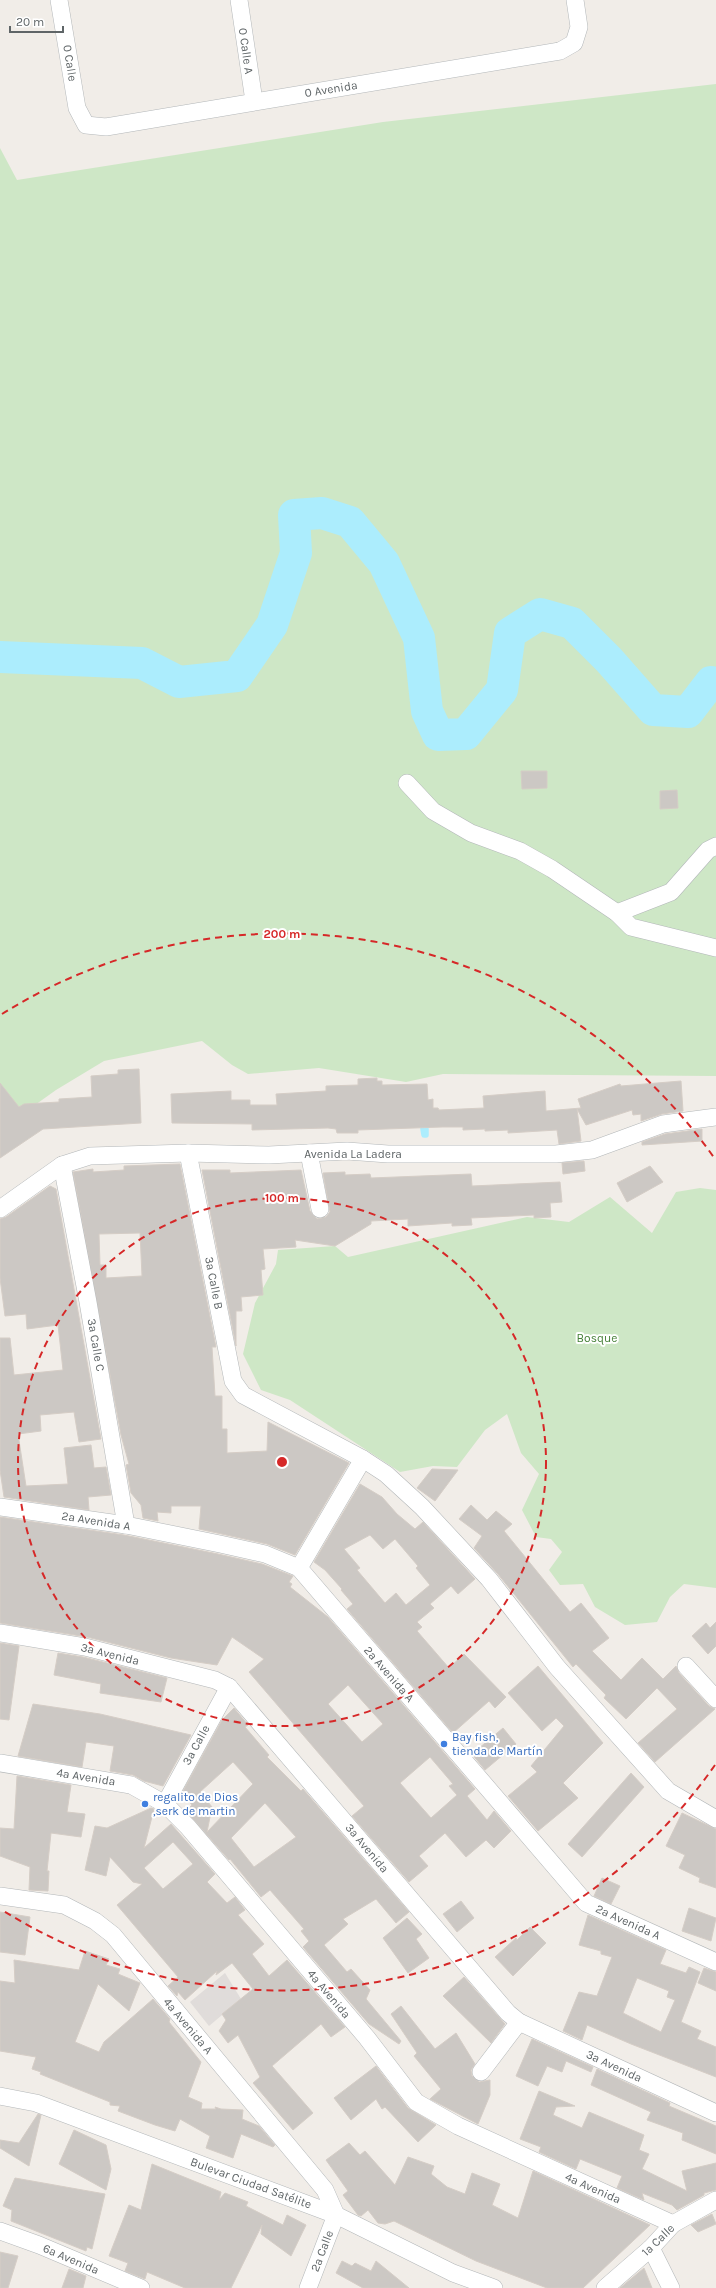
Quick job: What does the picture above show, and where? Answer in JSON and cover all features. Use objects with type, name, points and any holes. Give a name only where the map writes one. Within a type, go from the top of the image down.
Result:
[{"type":"street","name":"0 Calle","points":[[60,0],[77,108],[86,125]]},
{"type":"street","name":"0 Calle A","points":[[239,0],[254,101]]},
{"type":"street","name":"0 Avenida","points":[[86,125],[106,127],[254,101],[560,51],[574,43],[579,27],[575,0]]},
{"type":"street","points":[[407,783],[432,811],[471,833],[520,850],[552,869],[617,913],[631,927],[716,948]]},
{"type":"street","points":[[617,913],[671,892],[708,850],[716,846]]},
{"type":"street","name":"Avenida La Ladera","points":[[0,1208],[62,1165],[90,1156],[188,1153],[269,1155],[347,1151],[388,1154],[556,1154],[592,1150],[663,1124],[716,1117]]},
{"type":"street","name":"3a Calle B","points":[[188,1153],[233,1381],[243,1395],[363,1459]]},
{"type":"street","points":[[309,1153],[320,1209]]},
{"type":"street","name":"3a Calle C","points":[[62,1165],[88,1302],[126,1525]]},
{"type":"street","points":[[299,1568],[313,1547],[363,1459],[386,1474],[422,1506],[489,1579],[557,1667],[668,1791],[716,1819]]},
{"type":"street","name":"2a Avenida A","points":[[0,1507],[126,1525],[265,1554],[299,1568],[586,1903],[716,1962]]},
{"type":"street","name":"3a Avenida","points":[[0,1633],[85,1647],[215,1680],[229,1687],[508,2013],[518,2022],[716,2113]]},
{"type":"street","points":[[686,1666],[716,1699]]},
{"type":"street","name":"3a Calle","points":[[165,1804],[176,1781],[229,1687]]},
{"type":"street","name":"4a Avenida","points":[[0,1763],[131,1785],[165,1804],[188,1827],[367,2038],[416,2102],[470,2132],[673,2224]]},
{"type":"street","name":"4a Avenida A","points":[[0,1896],[64,1905],[95,1921],[113,1935],[325,2190],[336,2215]]},
{"type":"street","points":[[481,2072],[518,2022]]},
{"type":"street","name":"Bulevar Ciudad Satélite","points":[[0,2096],[36,2103],[336,2215],[450,2280],[494,2288]]},
{"type":"street","name":"1a Calle","points":[[605,2288],[651,2248],[673,2224],[716,2200]]},
{"type":"street","name":"2a Calle","points":[[308,2288],[336,2215]]},
{"type":"street","name":"6a Avenida","points":[[0,2231],[39,2245],[141,2288]]},
{"type":"street","points":[[651,2248],[671,2288]]},
{"type":"shaded area","points":[[225,1973],[241,1999],[209,2026],[190,2002]]},
{"type":"green space","points":[[716,84],[716,1076],[443,1074],[406,1082],[319,1068],[248,1074],[232,1065],[202,1041],[104,1061],[56,1090],[0,1130],[0,148],[17,180],[383,122]]},
{"type":"green space","name":"Bosque","points":[[700,1188],[716,1190],[716,1588],[684,1584],[670,1597],[657,1622],[625,1625],[595,1607],[583,1584],[560,1585],[549,1570],[562,1552],[551,1539],[536,1537],[522,1510],[539,1474],[521,1453],[507,1414],[485,1430],[457,1467],[433,1466],[400,1472],[290,1400],[261,1390],[243,1354],[255,1303],[276,1264],[278,1250],[335,1246],[348,1257],[527,1217],[569,1222],[610,1197],[652,1233],[676,1192]]},
{"type":"building","points":[[521,771],[547,771],[547,788],[522,789]]},
{"type":"building","points":[[677,790],[678,808],[660,809],[660,791]]},
{"type":"building","points":[[139,1069],[141,1123],[43,1129],[0,1158],[0,1083],[19,1107],[24,1104],[59,1102],[59,1099],[92,1097],[91,1076],[118,1074],[118,1070]]},
{"type":"building","points":[[377,1078],[377,1081],[382,1081],[382,1085],[427,1084],[428,1100],[433,1099],[433,1108],[438,1108],[439,1110],[484,1108],[483,1096],[545,1091],[546,1111],[581,1108],[578,1099],[620,1084],[621,1086],[681,1081],[683,1111],[662,1114],[641,1121],[641,1114],[633,1115],[632,1110],[586,1125],[577,1109],[581,1141],[559,1144],[557,1130],[508,1133],[508,1130],[463,1130],[463,1127],[442,1127],[358,1130],[358,1133],[337,1133],[336,1129],[328,1128],[252,1130],[252,1124],[172,1123],[171,1094],[231,1091],[231,1100],[250,1100],[250,1105],[277,1105],[276,1094],[326,1091],[326,1086],[358,1085],[358,1079]]},
{"type":"building","points":[[702,1129],[702,1141],[642,1145],[642,1142],[665,1134]]},
{"type":"building","points":[[584,1161],[585,1171],[563,1174],[562,1163]]},
{"type":"building","points":[[180,1164],[216,1347],[212,1347],[215,1396],[222,1396],[222,1429],[227,1429],[227,1453],[267,1451],[268,1422],[349,1463],[295,1555],[267,1544],[199,1529],[201,1506],[171,1506],[171,1513],[157,1512],[158,1521],[143,1518],[141,1505],[131,1493],[126,1465],[129,1464],[121,1435],[73,1172],[93,1169],[93,1172],[124,1170],[124,1166]],"holes":[[[140,1233],[142,1276],[106,1278],[106,1265],[100,1265],[99,1234]]]},
{"type":"building","points":[[650,1166],[663,1182],[627,1202],[617,1183]]},
{"type":"building","points":[[202,1170],[230,1170],[230,1173],[301,1170],[310,1211],[317,1219],[326,1217],[330,1212],[323,1173],[345,1172],[345,1175],[370,1174],[371,1178],[471,1174],[472,1186],[560,1182],[562,1202],[550,1203],[551,1217],[534,1218],[534,1215],[471,1218],[472,1225],[452,1226],[452,1223],[408,1226],[408,1219],[371,1221],[371,1224],[335,1246],[295,1240],[296,1247],[263,1249],[265,1269],[261,1270],[263,1295],[241,1297],[242,1311],[236,1311],[236,1346]]},
{"type":"building","points":[[50,1186],[56,1189],[101,1439],[79,1442],[74,1412],[40,1415],[41,1431],[18,1434],[26,1486],[68,1484],[64,1448],[91,1445],[94,1468],[106,1467],[111,1495],[88,1497],[89,1510],[4,1497],[0,1470],[0,1338],[10,1338],[14,1375],[63,1370],[58,1325],[27,1329],[26,1314],[5,1316],[0,1278],[0,1219],[6,1217]]},
{"type":"building","points":[[432,1469],[458,1470],[435,1501],[417,1488]]},
{"type":"building","points":[[360,1484],[382,1497],[397,1514],[415,1529],[423,1522],[475,1579],[458,1594],[451,1586],[430,1604],[434,1608],[417,1622],[422,1627],[417,1631],[449,1668],[464,1654],[506,1697],[495,1708],[489,1701],[453,1733],[347,1609],[353,1604],[341,1590],[342,1589],[325,1570],[314,1562]],"holes":[[[370,1535],[383,1549],[395,1539],[418,1566],[416,1568],[430,1585],[406,1605],[396,1593],[385,1603],[357,1570],[360,1568],[344,1549]]]},
{"type":"building","points":[[471,1505],[487,1520],[496,1511],[512,1524],[504,1531],[570,1612],[581,1603],[609,1638],[592,1651],[621,1680],[642,1658],[663,1679],[676,1666],[679,1673],[709,1706],[715,1709],[655,1762],[638,1743],[677,1709],[657,1688],[626,1719],[604,1698],[606,1695],[576,1664],[573,1667],[497,1573],[474,1548],[482,1536],[459,1519]]},
{"type":"building","points":[[0,1517],[124,1535],[262,1564],[293,1576],[289,1582],[292,1584],[290,1587],[328,1617],[475,1789],[467,1796],[487,1820],[494,1811],[511,1831],[494,1848],[486,1840],[466,1857],[445,1833],[419,1856],[428,1866],[409,1882],[352,1816],[364,1806],[249,1672],[264,1659],[232,1637],[217,1665],[171,1658],[87,1637],[0,1623]],"holes":[[[348,1685],[383,1724],[362,1742],[328,1704]],[[430,1757],[453,1784],[449,1786],[457,1795],[431,1818],[400,1783]]]},
{"type":"building","points":[[716,1622],[716,1646],[708,1654],[692,1636],[706,1623],[710,1628]]},
{"type":"building","points":[[0,1643],[19,1646],[9,1720],[0,1719]]},
{"type":"building","points":[[58,1653],[83,1657],[167,1678],[161,1702],[100,1693],[101,1684],[54,1675]]},
{"type":"building","points":[[538,1666],[603,1743],[563,1783],[578,1798],[538,1831],[508,1796],[537,1772],[531,1766],[564,1726],[556,1718],[542,1731],[508,1693]]},
{"type":"building","points":[[33,1704],[100,1714],[191,1735],[163,1786],[144,1781],[133,1775],[110,1771],[114,1746],[86,1742],[82,1767],[18,1756]]},
{"type":"building","points":[[234,1708],[248,1725],[245,1727],[269,1755],[267,1757],[301,1791],[303,1789],[409,1912],[396,1923],[376,1899],[343,1919],[348,1924],[324,1945],[347,1972],[351,1969],[370,1990],[366,1999],[401,2041],[399,2044],[369,2024],[303,1947],[309,1941],[301,1931],[304,1929],[270,1890],[261,1897],[230,1859],[229,1860],[186,1811],[192,1805],[183,1794],[186,1792],[183,1791],[222,1720]],"holes":[[[233,1762],[253,1784],[207,1832],[212,1807],[200,1792]],[[265,1803],[296,1837],[254,1867],[231,1838]]]},
{"type":"building","points":[[503,1728],[516,1744],[485,1770],[472,1754]]},
{"type":"building","points":[[631,1773],[644,1787],[582,1857],[568,1844]]},
{"type":"building","points":[[17,1776],[71,1785],[67,1812],[85,1814],[81,1837],[51,1833],[47,1871],[49,1871],[48,1891],[29,1890],[30,1867],[0,1856],[0,1828],[14,1829]]},
{"type":"building","points":[[151,1808],[154,1809],[144,1848],[171,1824],[215,1874],[207,1882],[227,1903],[235,1897],[245,1910],[238,1915],[264,1944],[252,1954],[269,1976],[287,1960],[345,2027],[331,2037],[321,2024],[272,2066],[313,2113],[293,2130],[253,2083],[260,2077],[238,2035],[228,2043],[219,2031],[226,2020],[222,2014],[253,1989],[232,1963],[216,1975],[217,1971],[185,2000],[178,1992],[177,1996],[168,1986],[178,1977],[117,1905],[142,1884],[133,1882],[110,1857],[106,1876],[85,1870],[95,1826],[107,1828]],"holes":[[[173,1842],[193,1864],[163,1889],[144,1868]]]},
{"type":"building","points":[[682,1813],[716,1829],[716,1888],[699,1882],[700,1878],[679,1868],[685,1855],[666,1846]]},
{"type":"building","points":[[602,1878],[620,1886],[611,1904],[594,1896]]},
{"type":"building","points":[[461,1901],[474,1918],[457,1932],[443,1914]]},
{"type":"building","points":[[689,1908],[716,1918],[711,1941],[682,1931]]},
{"type":"building","points":[[0,1912],[30,1917],[25,1955],[0,1952]]},
{"type":"building","points":[[588,1915],[666,1950],[660,1964],[686,1973],[689,1967],[700,1972],[681,2022],[701,2031],[697,2039],[716,2047],[716,2077],[587,2025],[582,2040],[563,2031],[579,1992],[597,1996],[612,1957],[601,1954],[601,1951],[579,1945]],"holes":[[[637,1978],[669,1991],[667,1997],[675,2000],[661,2032],[623,2013]]]},
{"type":"building","points":[[407,1918],[422,1934],[416,1939],[429,1958],[408,1973],[383,1938]]},
{"type":"building","points":[[530,1927],[546,1943],[513,1976],[495,1957],[516,1938],[517,1940]]},
{"type":"building","points":[[85,1951],[109,1959],[106,1965],[120,1969],[118,1974],[140,1983],[129,2011],[98,1984],[75,2042],[99,2052],[104,2042],[153,1999],[170,2019],[169,2022],[201,2062],[188,2097],[202,2103],[201,2109],[216,2109],[215,2107],[221,2109],[243,2110],[242,2119],[259,2126],[275,2145],[273,2147],[241,2134],[233,2158],[206,2148],[210,2136],[180,2119],[175,2131],[155,2125],[118,2111],[120,2106],[110,2105],[110,2102],[40,2074],[41,2072],[32,2069],[36,2057],[0,2051],[0,1981],[15,1983],[14,1960],[79,1970]]},
{"type":"building","points":[[704,1968],[716,1972],[716,1991],[698,1983]]},
{"type":"building","points":[[464,1977],[505,2024],[491,2043],[443,1996]]},
{"type":"building","points":[[401,2006],[435,2049],[456,2033],[475,2064],[471,2070],[472,2076],[479,2082],[490,2080],[490,2095],[478,2124],[430,2099],[441,2089],[414,2056],[417,2053],[391,2014]]},
{"type":"building","points":[[532,2039],[593,2067],[591,2072],[566,2061],[562,2072],[547,2066],[538,2086],[516,2076]]},
{"type":"building","points":[[376,2066],[408,2108],[436,2125],[418,2142],[385,2107],[382,2109],[376,2099],[351,2120],[334,2098]]},
{"type":"building","points":[[597,2069],[670,2103],[669,2106],[716,2126],[716,2154],[682,2140],[683,2133],[647,2120],[651,2112],[591,2085]]},
{"type":"building","points":[[539,2091],[575,2106],[556,2107],[553,2115],[582,2128],[589,2112],[644,2135],[639,2150],[649,2154],[642,2169],[687,2191],[682,2171],[716,2163],[716,2190],[704,2193],[704,2195],[677,2210],[672,2205],[642,2193],[644,2200],[617,2188],[622,2176],[580,2159],[576,2169],[539,2152],[541,2147],[520,2139]]},
{"type":"building","points":[[38,2114],[41,2115],[29,2166],[0,2148],[0,2140],[19,2143]]},
{"type":"building","points":[[74,2130],[106,2145],[111,2169],[106,2190],[59,2164]]},
{"type":"building","points":[[349,2143],[360,2155],[365,2151],[395,2185],[408,2157],[434,2166],[431,2174],[447,2187],[465,2194],[472,2173],[500,2184],[492,2205],[518,2218],[533,2171],[650,2225],[583,2288],[547,2288],[476,2261],[394,2221],[385,2224],[378,2223],[368,2210],[361,2216],[358,2215],[343,2195],[348,2191],[326,2160]]},
{"type":"building","points":[[152,2164],[221,2192],[219,2200],[225,2193],[248,2202],[246,2206],[283,2225],[287,2215],[306,2225],[291,2256],[261,2234],[262,2225],[231,2288],[185,2288],[147,2272],[145,2279],[125,2271],[128,2263],[109,2256],[129,2205],[141,2210]]},
{"type":"building","points":[[15,2178],[105,2194],[92,2249],[87,2247],[86,2251],[11,2221],[12,2210],[3,2206]]},
{"type":"building","points":[[712,2214],[716,2224],[698,2232],[691,2225]]},
{"type":"building","points":[[0,2252],[18,2256],[8,2288],[0,2288]]},
{"type":"building","points":[[342,2261],[352,2266],[355,2263],[371,2271],[376,2261],[409,2288],[363,2288],[336,2273]]},
{"type":"building","points":[[644,2268],[652,2288],[620,2288]]},
{"type":"building","points":[[69,2269],[86,2276],[83,2288],[62,2288]]},
{"type":"waterway","points":[[0,657],[142,663],[179,682],[237,676],[272,625],[296,553],[294,515],[322,513],[350,522],[384,563],[419,638],[427,711],[438,735],[466,734],[502,690],[510,633],[540,614],[572,623],[609,660],[653,710],[688,712],[711,682],[716,683]]},
{"type":"waterway","points":[[423,1129],[426,1129],[426,1135],[424,1135],[423,1129]]},
{"type":"place","name":"Bay fish, tienda de Martín","points":[[444,1744]]},
{"type":"place","name":"regalito de Dios ,serk de martin","points":[[145,1804]]}]
